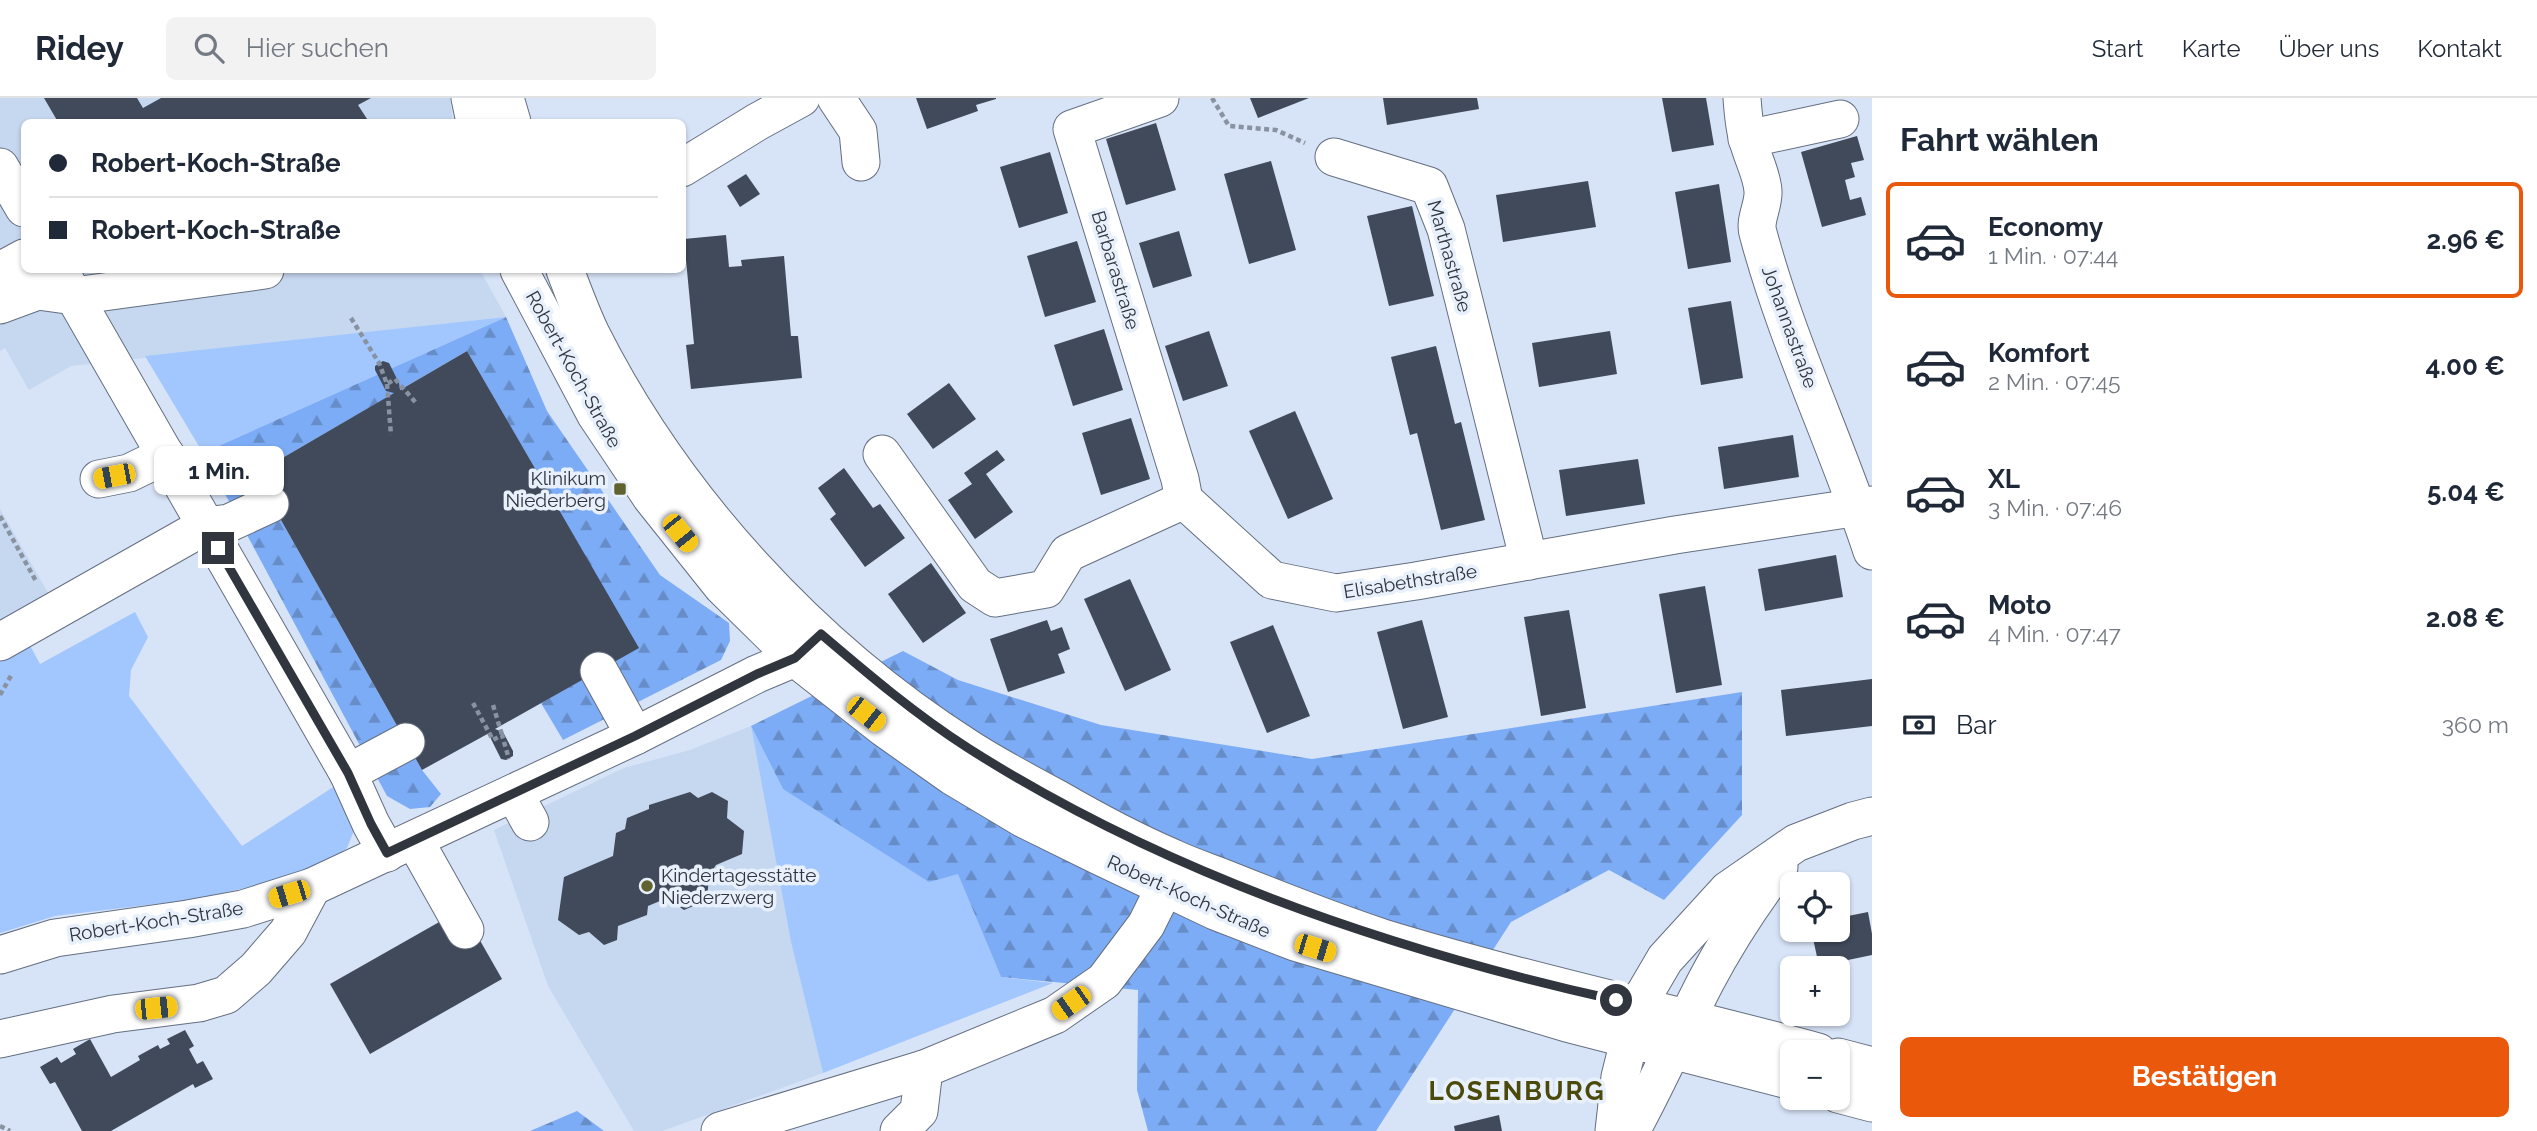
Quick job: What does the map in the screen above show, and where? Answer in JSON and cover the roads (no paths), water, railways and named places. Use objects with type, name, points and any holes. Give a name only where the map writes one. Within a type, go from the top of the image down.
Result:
[{"type":"street","points":[[470,98],[474,119]]},
{"type":"street","points":[[505,98],[511,119]]},
{"type":"street","points":[[686,166],[801,98]]},
{"type":"street","points":[[836,98],[858,131],[861,162]]},
{"type":"street","name":"Barbarastraße","points":[[1160,98],[1072,129],[1180,479],[1184,500]]},
{"type":"street","name":"Johannastraße","points":[[1742,98],[1747,139],[1763,192],[1757,229],[1839,464],[1865,505],[1872,551]]},
{"type":"street","points":[[1747,139],[1840,119]]},
{"type":"street","points":[[686,137],[757,122]]},
{"type":"street","name":"Marthastraße","points":[[1334,157],[1429,187],[1446,229],[1529,561]]},
{"type":"street","points":[[0,167],[21,203]]},
{"type":"street","points":[[0,271],[21,260]]},
{"type":"street","points":[[0,305],[67,283],[219,273]]},
{"type":"street","name":"Robert-Koch-Straße","points":[[521,273],[596,415],[651,497],[722,586],[808,646],[901,701],[968,748],[1105,826],[1169,873],[1301,910],[1508,974],[1633,1022],[1679,1034],[1780,1047]]},
{"type":"street","name":"Robert-Koch-Straße","points":[[566,273],[590,332],[623,391],[676,471],[759,574],[808,646]]},
{"type":"street","points":[[67,283],[353,785],[465,930]]},
{"type":"street","points":[[883,454],[975,585],[995,598],[1046,589],[1068,553],[1184,500]]},
{"type":"street","points":[[99,479],[129,473],[166,456]]},
{"type":"street","name":"Elisabethstraße","points":[[1184,500],[1272,580],[1336,593],[1865,505]]},
{"type":"street","points":[[0,642],[205,526],[229,523],[270,504]]},
{"type":"street","name":"Robert-Koch-Straße","points":[[0,955],[55,938],[243,909],[312,887],[635,736],[808,646]]},
{"type":"street","points":[[599,671],[635,736]]},
{"type":"street","points":[[353,785],[406,741]]},
{"type":"street","points":[[1614,1131],[1620,1077],[1633,1022],[1665,959],[1728,890],[1796,844],[1872,816]]},
{"type":"street","points":[[1631,1131],[1655,1088],[1707,978],[1751,904],[1796,844]]},
{"type":"street","points":[[720,1131],[924,1069],[1055,1015],[1104,981],[1146,925],[1169,873]]},
{"type":"street","points":[[0,1039],[113,1014],[199,1003],[226,995],[256,969],[288,932],[312,887]]},
{"type":"street","name":"Robert-Koch-Straße","points":[[1679,1034],[1780,1076]]},
{"type":"street","points":[[1850,1060],[1872,1066]]},
{"type":"street","points":[[899,1131],[919,1111],[924,1069]]},
{"type":"street","points":[[1850,1097],[1872,1103]]},
{"type":"place","name":"Klinikum Niederberg","points":[[620,489]]},
{"type":"place","name":"Kindertagesstätte Niederzwerg","points":[[647,886]]},
{"type":"district","name":"LOSENBURG","points":[[1517,1091]]}]
